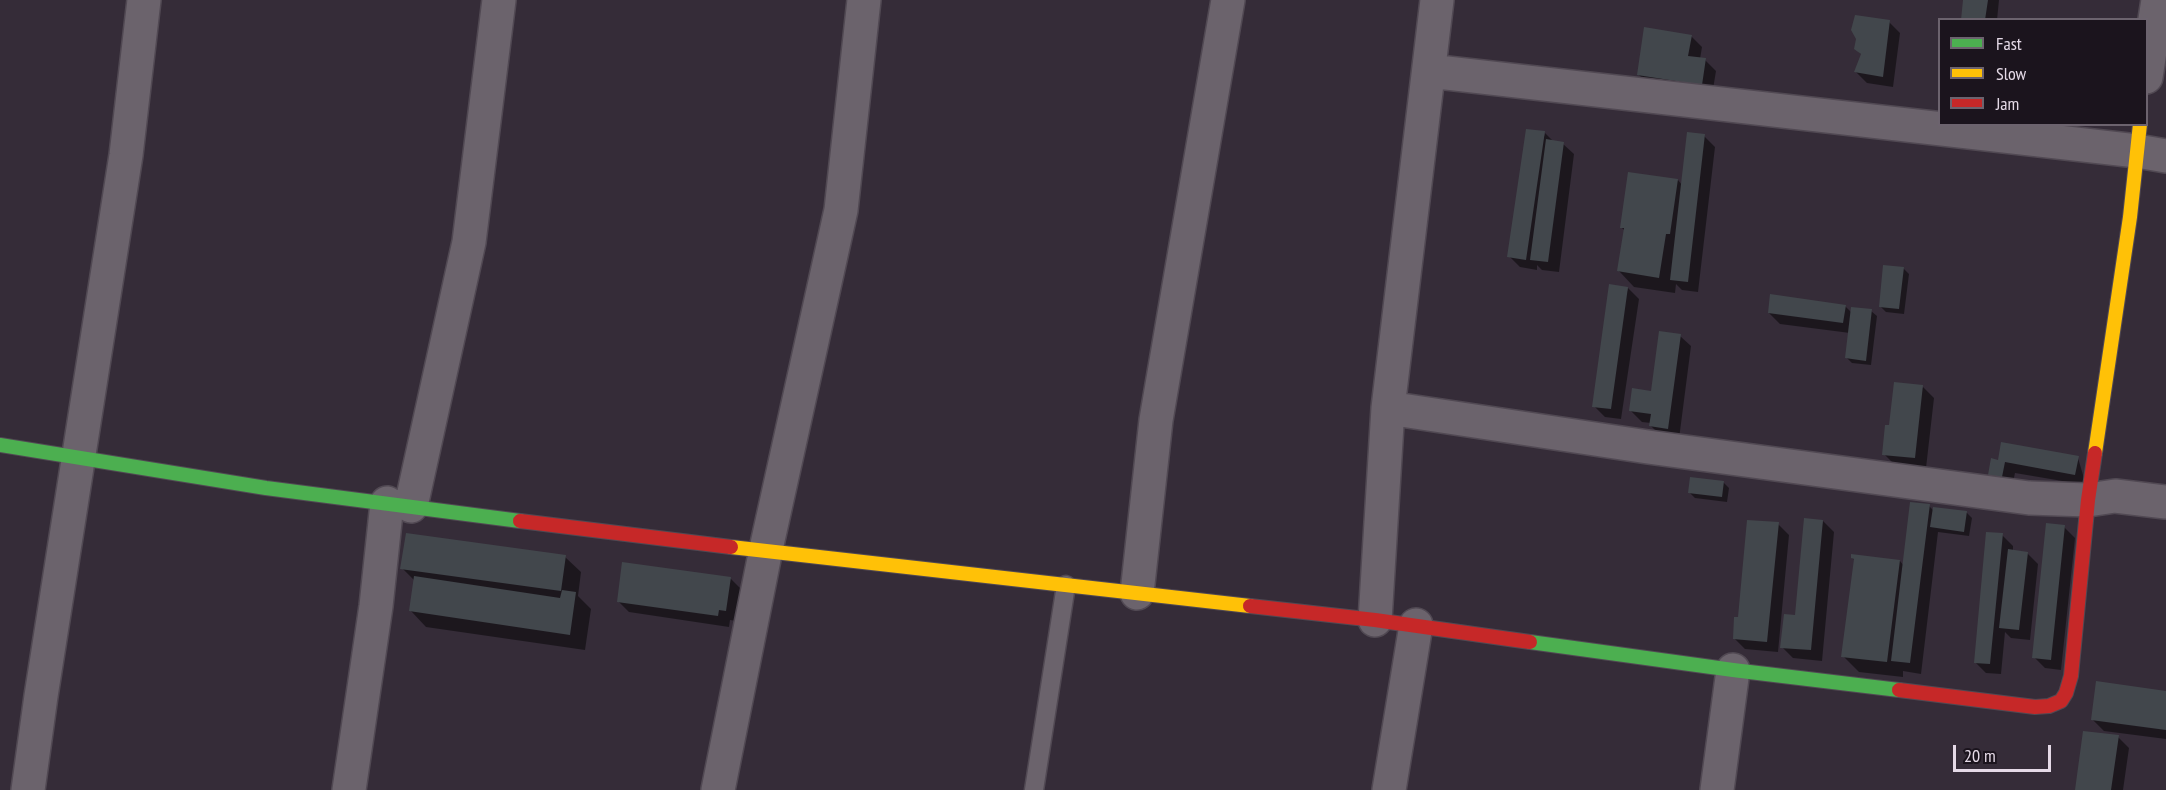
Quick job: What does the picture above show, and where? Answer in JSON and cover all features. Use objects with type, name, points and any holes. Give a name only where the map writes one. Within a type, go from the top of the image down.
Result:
[{"type":"street","points":[[28,790],[126,155],[144,0]]},
{"type":"street","points":[[349,790],[376,606],[399,505],[469,242],[499,0]]},
{"type":"street","points":[[718,790],[766,549],[841,210],[864,0]]},
{"type":"street","points":[[1137,593],[1156,420],[1228,0]]},
{"type":"street","points":[[2148,64],[2158,0]]},
{"type":"street","points":[[1375,620],[1388,408],[1429,71],[1432,1]]},
{"type":"street","points":[[1429,71],[1938,123]]},
{"type":"street","points":[[0,445],[266,488],[594,531],[1375,620],[1733,670],[2035,707],[2049,706],[2061,702],[2071,676],[2088,500],[2130,218],[2148,144],[1971,126]]},
{"type":"street","points":[[1388,408],[1648,447],[2017,496],[2088,500],[2115,496],[2166,502]]},
{"type":"street","points":[[1389,790],[1416,626]]},
{"type":"street","points":[[1717,790],[1733,670]]},
{"type":"lane","points":[[1034,790],[1066,585]]},
{"type":"building","points":[[1963,0],[1988,0],[1985,18],[1961,18]]},
{"type":"building","points":[[1855,15],[1890,20],[1883,77],[1854,72],[1861,54],[1854,49],[1856,39],[1851,30]]},
{"type":"building","points":[[1644,27],[1692,35],[1688,56],[1706,58],[1702,85],[1637,75]]},
{"type":"building","points":[[1526,129],[1545,131],[1526,260],[1507,257]]},
{"type":"building","points":[[1687,132],[1705,134],[1688,282],[1670,280]]},
{"type":"building","points":[[1546,139],[1564,142],[1548,262],[1530,260]]},
{"type":"building","points":[[1628,172],[1678,179],[1670,234],[1666,234],[1659,278],[1617,271],[1624,228],[1620,228]]},
{"type":"building","points":[[1883,265],[1904,267],[1899,309],[1879,307]]},
{"type":"building","points":[[1609,284],[1628,287],[1611,409],[1592,407]]},
{"type":"building","points":[[1770,294],[1846,305],[1843,323],[1768,313]]},
{"type":"building","points":[[1851,307],[1872,309],[1866,361],[1845,358]]},
{"type":"building","points":[[1659,331],[1681,334],[1668,429],[1649,426],[1651,414],[1629,411],[1632,388],[1651,391]]},
{"type":"building","points":[[1894,382],[1923,385],[1915,458],[1882,455],[1885,425],[1889,425]]},
{"type":"building","points":[[2001,442],[2079,456],[2075,475],[2005,462],[2002,477],[1988,475],[1991,458],[1998,460]]},
{"type":"building","points":[[1690,477],[1724,481],[1722,497],[1688,493]]},
{"type":"building","points":[[1910,502],[1930,504],[1910,663],[1891,661]]},
{"type":"building","points":[[1933,507],[1967,511],[1964,532],[1930,527]]},
{"type":"building","points":[[1804,518],[1823,520],[1811,650],[1780,648],[1784,614],[1795,615]]},
{"type":"building","points":[[1747,520],[1779,522],[1767,642],[1733,639],[1734,617],[1738,617]]},
{"type":"building","points":[[2046,523],[2065,525],[2051,660],[2032,658]]},
{"type":"building","points":[[1986,532],[2003,533],[1990,664],[1974,663]]},
{"type":"building","points":[[406,533],[566,555],[561,591],[400,569]]},
{"type":"building","points":[[2008,549],[2028,552],[2019,630],[1999,628]]},
{"type":"building","points":[[1851,554],[1900,560],[1887,662],[1841,657],[1854,559],[1851,558]]},
{"type":"building","points":[[622,562],[731,577],[726,611],[719,610],[718,616],[617,602]]},
{"type":"building","points":[[414,576],[560,598],[562,590],[576,592],[570,635],[409,611]]},
{"type":"building","points":[[2096,681],[2166,691],[2166,730],[2091,720]]},
{"type":"building","points":[[2083,731],[2119,735],[2111,790],[2075,790]]},
{"type":"traffic: fast","points":[[0,445],[266,488],[520,521]]},
{"type":"traffic: fast","points":[[1530,642],[1899,690]]},
{"type":"traffic: slow","points":[[2095,453],[2130,217],[2140,126]]},
{"type":"traffic: slow","points":[[731,547],[1250,606]]},
{"type":"traffic: jam","points":[[1899,690],[2035,707],[2049,706],[2061,701],[2071,676],[2088,500],[2095,453]]},
{"type":"traffic: jam","points":[[520,521],[731,547]]},
{"type":"traffic: jam","points":[[1250,606],[1375,620],[1530,642]]}]
